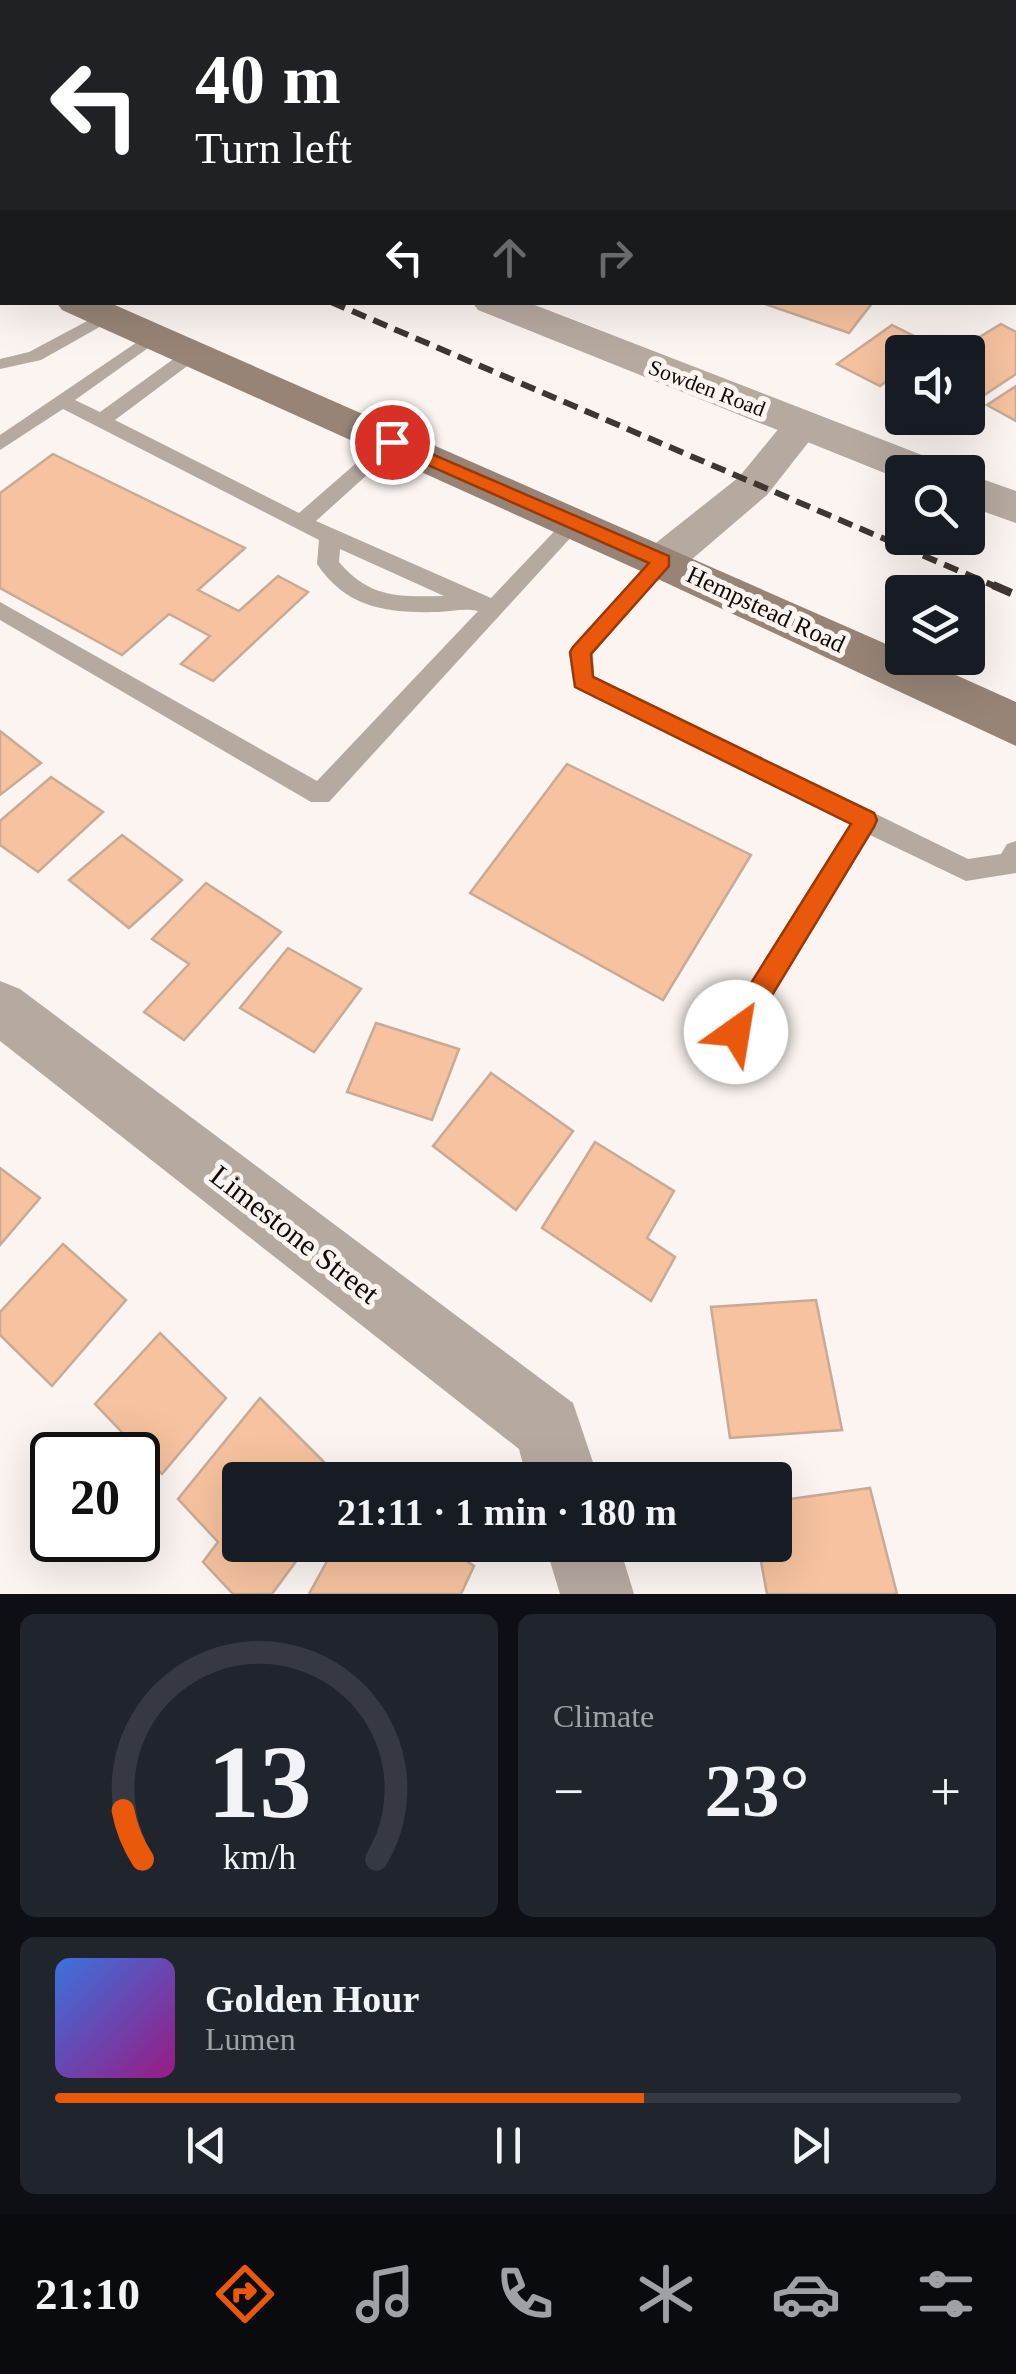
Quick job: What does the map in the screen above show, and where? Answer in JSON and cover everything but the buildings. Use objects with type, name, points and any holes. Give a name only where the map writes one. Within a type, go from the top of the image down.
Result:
[{"type":"main road","name":"Hempstead Road","points":[[90,309],[662,561],[1016,725]]},
{"type":"street","name":"Sowden Road","points":[[499,305],[885,457]]},
{"type":"street","points":[[662,561],[753,486],[803,425]]},
{"type":"street","points":[[985,496],[1016,508]]},
{"type":"street","name":"Limestone Street","points":[[0,1007],[548,1428],[558,1462]]},
{"type":"street","points":[[587,1562],[597,1594]]},
{"type":"lane","points":[[0,364],[35,356],[90,309]]},
{"type":"lane","points":[[0,444],[152,337]]},
{"type":"lane","points":[[102,420],[192,354]]},
{"type":"lane","points":[[61,400],[302,523],[484,605]]},
{"type":"lane","points":[[302,523],[392,442]]},
{"type":"lane","points":[[0,610],[320,795],[484,605],[574,523]]},
{"type":"lane","points":[[330,536],[328,564],[350,588],[396,602],[484,605]]},
{"type":"lane","points":[[662,561],[581,652],[583,681],[966,870],[1010,864],[1016,852]]},
{"type":"lane","points":[[736,1032],[866,820]]},
{"type":"railway","points":[[338,305],[999,588]]},
{"type":"railway","points":[[993,585],[1016,595]]},
{"type":"route","points":[[392,442],[662,561],[581,652],[583,681],[866,820],[736,1032]]}]
